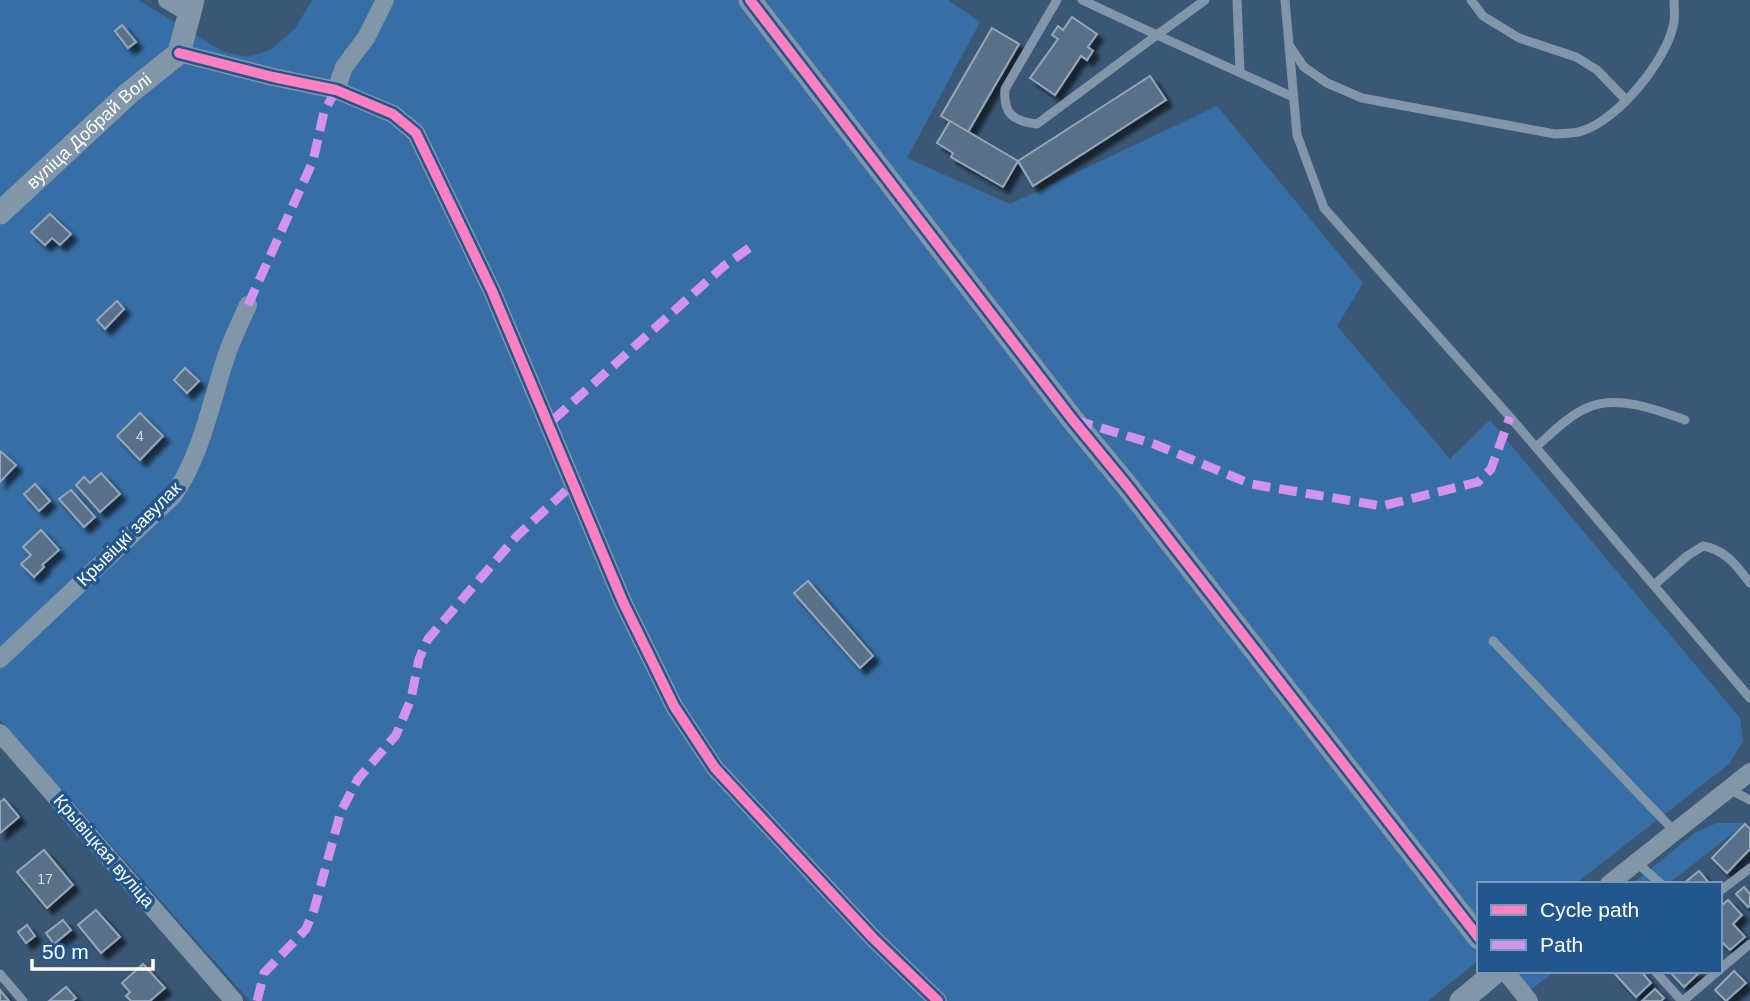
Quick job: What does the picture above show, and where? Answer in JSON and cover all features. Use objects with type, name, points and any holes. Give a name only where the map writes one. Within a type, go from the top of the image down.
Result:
[{"type":"street","points":[[167,0],[191,6],[179,53],[336,90],[393,114],[416,133],[492,291],[623,603],[674,706],[715,768],[873,938],[938,1001]]},
{"type":"street","points":[[336,90],[344,66],[366,38],[385,0]]},
{"type":"street","points":[[750,0],[1072,419],[1128,487],[1477,935]]},
{"type":"street","name":"вуліца Добрай Волі","points":[[0,213],[129,93],[179,53]]},
{"type":"street","name":"Крывіцкі завулак","points":[[0,659],[179,488],[193,461],[226,356],[248,305]]},
{"type":"street","name":"Крывіцкая вуліца","points":[[0,733],[234,1001]]},
{"type":"street","points":[[1611,882],[1750,772]]},
{"type":"street","points":[[1461,1001],[1495,973]]},
{"type":"street","points":[[1506,973],[1529,1001]]},
{"type":"lane","points":[[1056,0],[1004,89],[1004,103],[1010,115],[1024,122],[1037,124],[1205,0]]},
{"type":"lane","points":[[1082,0],[1293,97]]},
{"type":"lane","points":[[1237,0],[1240,72]]},
{"type":"lane","points":[[1285,0],[1297,135],[1324,208],[1536,447],[1750,698]]},
{"type":"lane","points":[[1471,0],[1483,16],[1519,38],[1576,57],[1597,70],[1626,100]]},
{"type":"lane","points":[[1288,43],[1304,67],[1327,83],[1362,98],[1555,134],[1581,131],[1604,120],[1626,100],[1649,73],[1666,45],[1674,23],[1674,0]]},
{"type":"lane","points":[[1536,447],[1569,419],[1590,406],[1634,405],[1685,420]]},
{"type":"lane","points":[[1654,585],[1687,556],[1703,546],[1718,548],[1730,558],[1750,583]]},
{"type":"lane","points":[[1493,641],[1675,832]]},
{"type":"lane","points":[[1729,789],[1750,800]]},
{"type":"lane","points":[[1636,862],[1659,882]]},
{"type":"lane","points":[[1722,889],[1750,868]]},
{"type":"lane","points":[[1722,967],[1750,944]]},
{"type":"lane","points":[[1657,973],[1682,1001],[1715,973]]},
{"type":"lane","points":[[0,974],[23,1001]]},
{"type":"shaded area","points":[[0,0],[138,0],[222,51],[247,57],[270,50],[295,29],[312,0],[948,0],[980,22],[907,158],[1010,204],[1217,106],[1363,283],[1337,326],[1450,459],[1490,420],[1740,718],[1743,741],[1729,764],[1578,882],[1477,882],[1477,962],[1428,1001],[250,1001],[0,720]]},
{"type":"shaded area","points":[[1717,823],[1746,823],[1671,882],[1634,882],[1696,832]]},
{"type":"shaded area","points":[[1521,973],[1552,973],[1524,995],[1512,980]]},
{"type":"building","points":[[1072,17],[1097,34],[1088,47],[1093,51],[1087,60],[1081,56],[1055,95],[1030,78],[1058,39],[1052,35],[1058,26],[1063,30]]},
{"type":"building","points":[[122,25],[136,42],[128,48],[115,31]]},
{"type":"building","points":[[992,28],[1019,44],[968,132],[941,116]]},
{"type":"building","points":[[1150,76],[1166,100],[1033,186],[1018,161]]},
{"type":"building","points":[[950,121],[1018,161],[1003,187],[951,157],[953,153],[937,143]]},
{"type":"building","points":[[50,214],[71,234],[60,245],[52,238],[45,245],[31,232]]},
{"type":"building","points":[[117,301],[124,309],[105,329],[97,320]]},
{"type":"building","points":[[185,368],[199,381],[187,393],[174,380]]},
{"type":"building","points":[[140,413],[163,436],[140,460],[117,436]]},
{"type":"building","points":[[0,451],[16,465],[0,482]]},
{"type":"building","points":[[101,473],[120,494],[100,512],[76,485],[84,477],[90,483]]},
{"type":"building","points":[[35,484],[50,501],[39,511],[24,494]]},
{"type":"building","points":[[71,490],[95,517],[84,527],[59,499]]},
{"type":"building","points":[[41,530],[59,550],[42,565],[44,567],[34,577],[21,564],[31,555],[23,547]]},
{"type":"building","points":[[808,581],[873,656],[860,668],[794,593]]},
{"type":"building","points":[[4,799],[19,817],[0,833],[0,802]]},
{"type":"building","points":[[1745,824],[1750,829],[1750,849],[1727,873],[1712,858]]},
{"type":"building","points":[[44,850],[73,885],[47,908],[17,872]]},
{"type":"building","points":[[1699,871],[1708,882],[1685,882]]},
{"type":"building","points":[[1744,887],[1750,894],[1748,907],[1736,894]]},
{"type":"building","points":[[1728,900],[1742,915],[1733,924],[1745,937],[1730,950],[1722,942],[1722,905]]},
{"type":"building","points":[[96,910],[120,937],[101,953],[78,925]]},
{"type":"building","points":[[63,920],[71,930],[54,944],[46,933]]},
{"type":"building","points":[[27,925],[35,936],[26,943],[18,932]]},
{"type":"building","points":[[143,964],[165,988],[150,1001],[131,1001],[126,996],[130,992],[122,983]]},
{"type":"building","points":[[1734,971],[1746,983],[1726,1001],[1715,990]]},
{"type":"building","points":[[1643,973],[1651,983],[1636,997],[1615,974]]},
{"type":"building","points":[[1671,973],[1699,973],[1684,987]]},
{"type":"building","points":[[66,987],[76,998],[72,1001],[49,1001]]},
{"type":"building","points":[[1655,989],[1664,998],[1661,1001],[1642,1001]]},
{"type":"building","points":[[0,990],[9,1001],[0,1001]]},
{"type":"marked path","points":[[248,305],[313,161],[324,112],[336,90]]},
{"type":"marked path","points":[[553,420],[724,266],[756,243]]},
{"type":"marked path","points":[[1075,420],[1154,444],[1251,484],[1382,506],[1478,482],[1491,469],[1510,417]]},
{"type":"marked path","points":[[257,1001],[264,973],[306,929],[314,910],[341,811],[358,779],[396,735],[411,699],[419,659],[428,639],[517,536],[573,484]]},
{"type":"cycle path","points":[[750,0],[1072,419],[1128,487],[1477,935]]},
{"type":"cycle path","points":[[179,53],[336,90],[393,114],[416,133],[492,291],[623,602],[674,706],[715,768],[873,938],[938,1001]]}]
